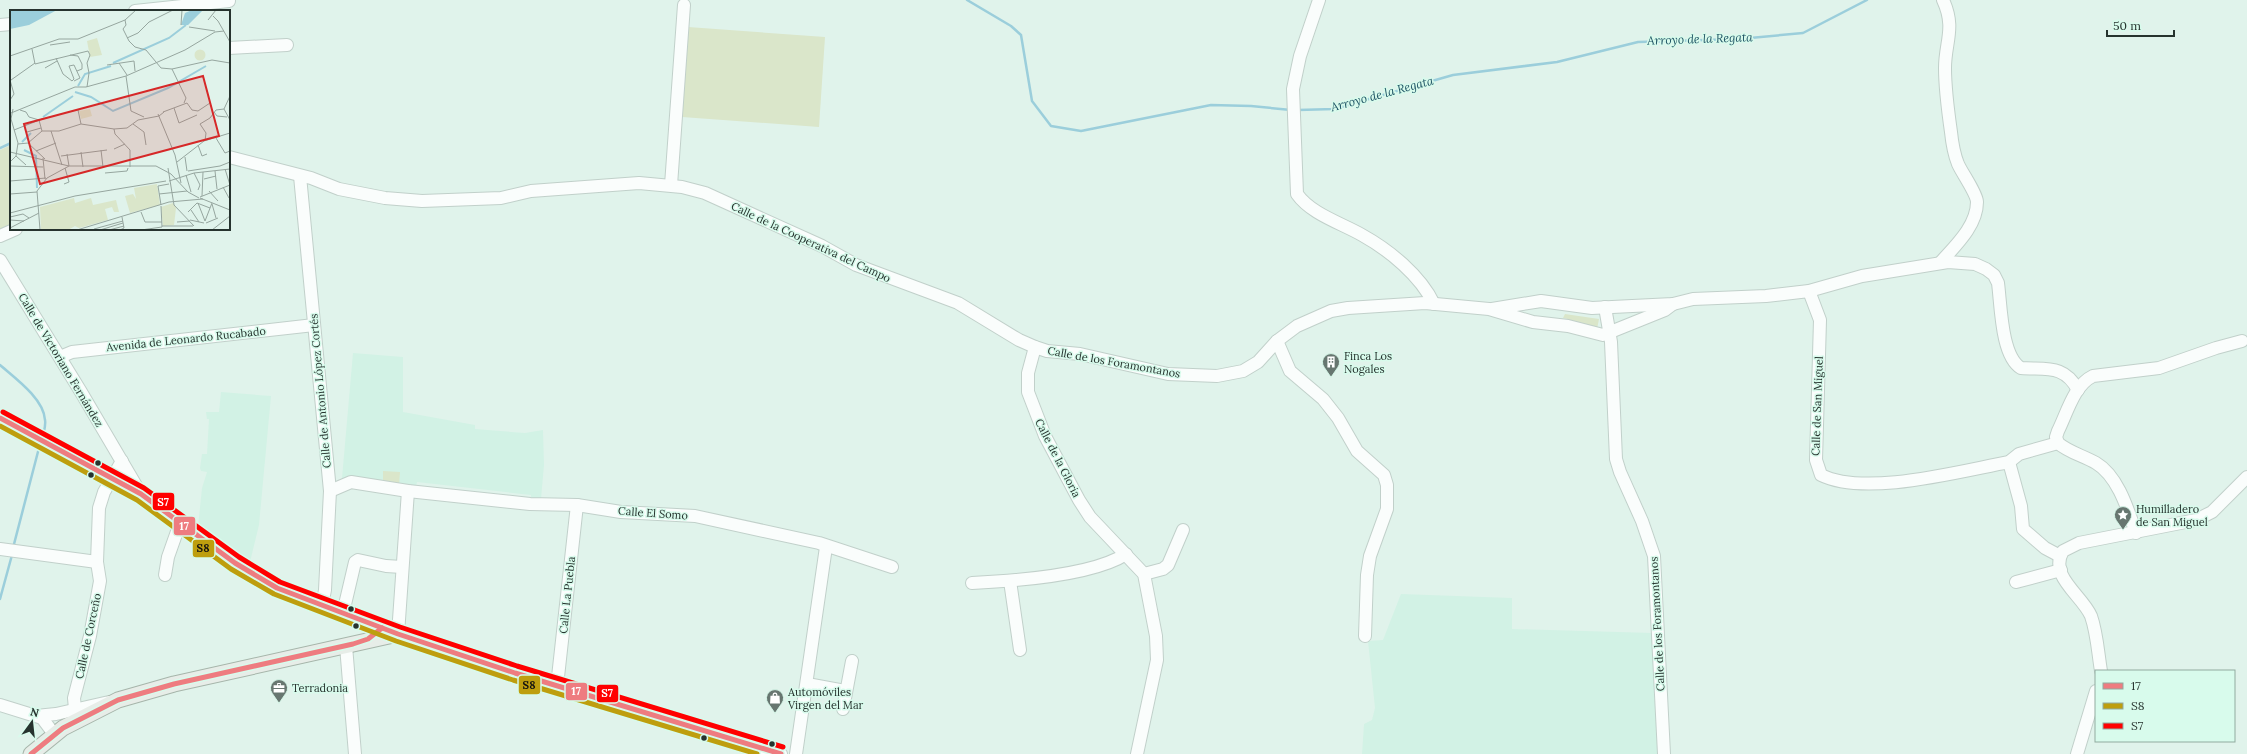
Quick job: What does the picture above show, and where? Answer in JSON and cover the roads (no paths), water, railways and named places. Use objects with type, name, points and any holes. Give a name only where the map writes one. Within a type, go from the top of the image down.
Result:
[{"type":"main road","points":[[368,639],[382,628]]},
{"type":"main road","points":[[30,754],[58,731],[72,714],[174,684],[346,646],[368,639],[398,634]]},
{"type":"street","points":[[1320,0],[1300,56],[1293,89],[1296,185],[1301,200],[1362,235],[1396,260],[1422,285],[1434,304]]},
{"type":"street","points":[[1940,263],[1962,239],[1975,216],[1977,200],[1958,164],[1953,144],[1944,66],[1950,37],[1950,21],[1943,0]]},
{"type":"street","points":[[144,10],[229,1]]},
{"type":"street","points":[[671,185],[684,5]]},
{"type":"street","points":[[0,25],[10,24]]},
{"type":"street","points":[[230,48],[287,45]]},
{"type":"street","points":[[230,157],[300,176]]},
{"type":"street","name":"Calle de la Cooperativa del Campo","points":[[300,176],[339,189],[385,198],[422,201],[501,198],[532,191],[639,183],[671,185],[705,193],[822,246],[856,265],[958,302],[1019,340],[1035,347]]},
{"type":"street","name":"Calle de Antonio López Cortés","points":[[300,176],[330,491],[325,590],[322,605]]},
{"type":"street","points":[[0,236],[14,230]]},
{"type":"street","name":"Calle de Victoriano Fernández","points":[[0,260],[60,357],[141,494]]},
{"type":"street","name":"Calle de los Foramontanos","points":[[1489,309],[1541,301],[1592,308],[1673,304],[1693,299],[1731,299],[1809,292],[1862,276],[1940,263],[1975,264],[1994,275],[1998,283],[2006,345],[2016,365],[2021,368],[2055,370],[2073,382],[2078,390]]},
{"type":"street","name":"Calle de San Miguel","points":[[1809,292],[1820,320],[1816,460],[1821,475],[1839,481],[1860,484],[1925,477],[2009,462],[2019,454],[2058,443]]},
{"type":"street","name":"Calle de los Foramontanos","points":[[1035,347],[1080,354],[1168,374],[1217,376],[1243,371],[1251,366],[1297,326],[1331,311],[1381,305],[1434,304],[1489,309],[1533,322],[1568,326],[1603,335],[1665,310],[1673,304]]},
{"type":"street","name":"Calle de los Foramontanos","points":[[1605,307],[1609,333],[1616,459],[1620,472],[1642,521],[1654,556],[1664,754]]},
{"type":"street","name":"Avenida de Leonardo Rucabado","points":[[60,357],[72,352],[314,325]]},
{"type":"street","points":[[2136,533],[2124,502],[2108,472],[2096,463],[2058,443],[2056,437],[2058,431],[2078,390],[2084,380],[2093,376],[2159,368],[2216,348],[2242,341]]},
{"type":"street","points":[[1277,342],[1290,371],[1323,399],[1338,418],[1357,451],[1384,475],[1387,485],[1388,509],[1370,556],[1367,575],[1365,636]]},
{"type":"street","name":"Calle de la Gloria","points":[[1035,347],[1030,363],[1027,381],[1028,392],[1040,423],[1079,500],[1090,516],[1144,574]]},
{"type":"street","points":[[0,418],[141,494],[262,580],[398,634],[752,750],[780,754]]},
{"type":"street","points":[[3,550],[20,554],[97,562],[99,508],[112,478],[122,461]]},
{"type":"street","points":[[2009,462],[2021,506],[2023,529],[2045,548],[2060,556]]},
{"type":"street","points":[[2101,670],[2091,616],[2080,599],[2068,585],[2061,570],[2060,556],[2068,547],[2079,543],[2196,520],[2212,512],[2247,477]]},
{"type":"street","name":"Calle El Somo","points":[[330,491],[351,482],[408,491],[530,504],[577,505],[621,512],[715,519],[761,532],[819,542],[826,546],[892,567]]},
{"type":"street","points":[[398,634],[408,491]]},
{"type":"street","name":"Calle La Puebla","points":[[557,686],[577,505]]},
{"type":"street","points":[[165,575],[168,557],[180,523]]},
{"type":"street","points":[[1137,754],[1157,660],[1156,636],[1144,574],[1163,569],[1168,565],[1183,530]]},
{"type":"street","points":[[796,754],[826,546]]},
{"type":"street","points":[[972,583],[1010,581],[1079,571],[1104,565],[1126,554]]},
{"type":"street","points":[[343,613],[355,562],[358,560],[386,566],[402,567]]},
{"type":"street","name":"Calle de Corceño","points":[[72,714],[74,698],[90,636],[100,581],[97,562]]},
{"type":"street","points":[[2016,582],[2061,570]]},
{"type":"street","points":[[1010,581],[1020,650]]},
{"type":"street","points":[[346,646],[356,754]]},
{"type":"street","points":[[843,709],[845,691],[852,661]]},
{"type":"street","points":[[807,684],[845,691]]},
{"type":"street","points":[[2077,754],[2095,695]]},
{"type":"street","points":[[0,705],[36,716],[58,731]]},
{"type":"street","points":[[36,716],[72,714]]},
{"type":"waterway","name":"Arroyo de la Regata","points":[[967,0],[1011,26],[1021,35],[1032,101],[1051,126],[1081,131],[1211,105],[1251,106],[1291,110]]},
{"type":"waterway","name":"Arroyo de la Regata","points":[[1298,110],[1334,109],[1453,75],[1557,62],[1638,42],[1739,39],[1803,33],[1867,0]]},
{"type":"waterway","points":[[0,148],[10,143]]},
{"type":"waterway","points":[[0,365],[21,383],[40,404],[45,422],[43,436]]},
{"type":"waterway","points":[[13,548],[40,444]]},
{"type":"waterway","points":[[0,599],[12,555]]},
{"type":"place","name":"Finca Los Nogales","points":[[1331,377]]},
{"type":"place","name":"Humilladero de San Miguel","points":[[2123,530]]},
{"type":"place","name":"Terradonia","points":[[279,703]]},
{"type":"place","name":"Automóviles Virgen del Mar","points":[[775,713]]}]
